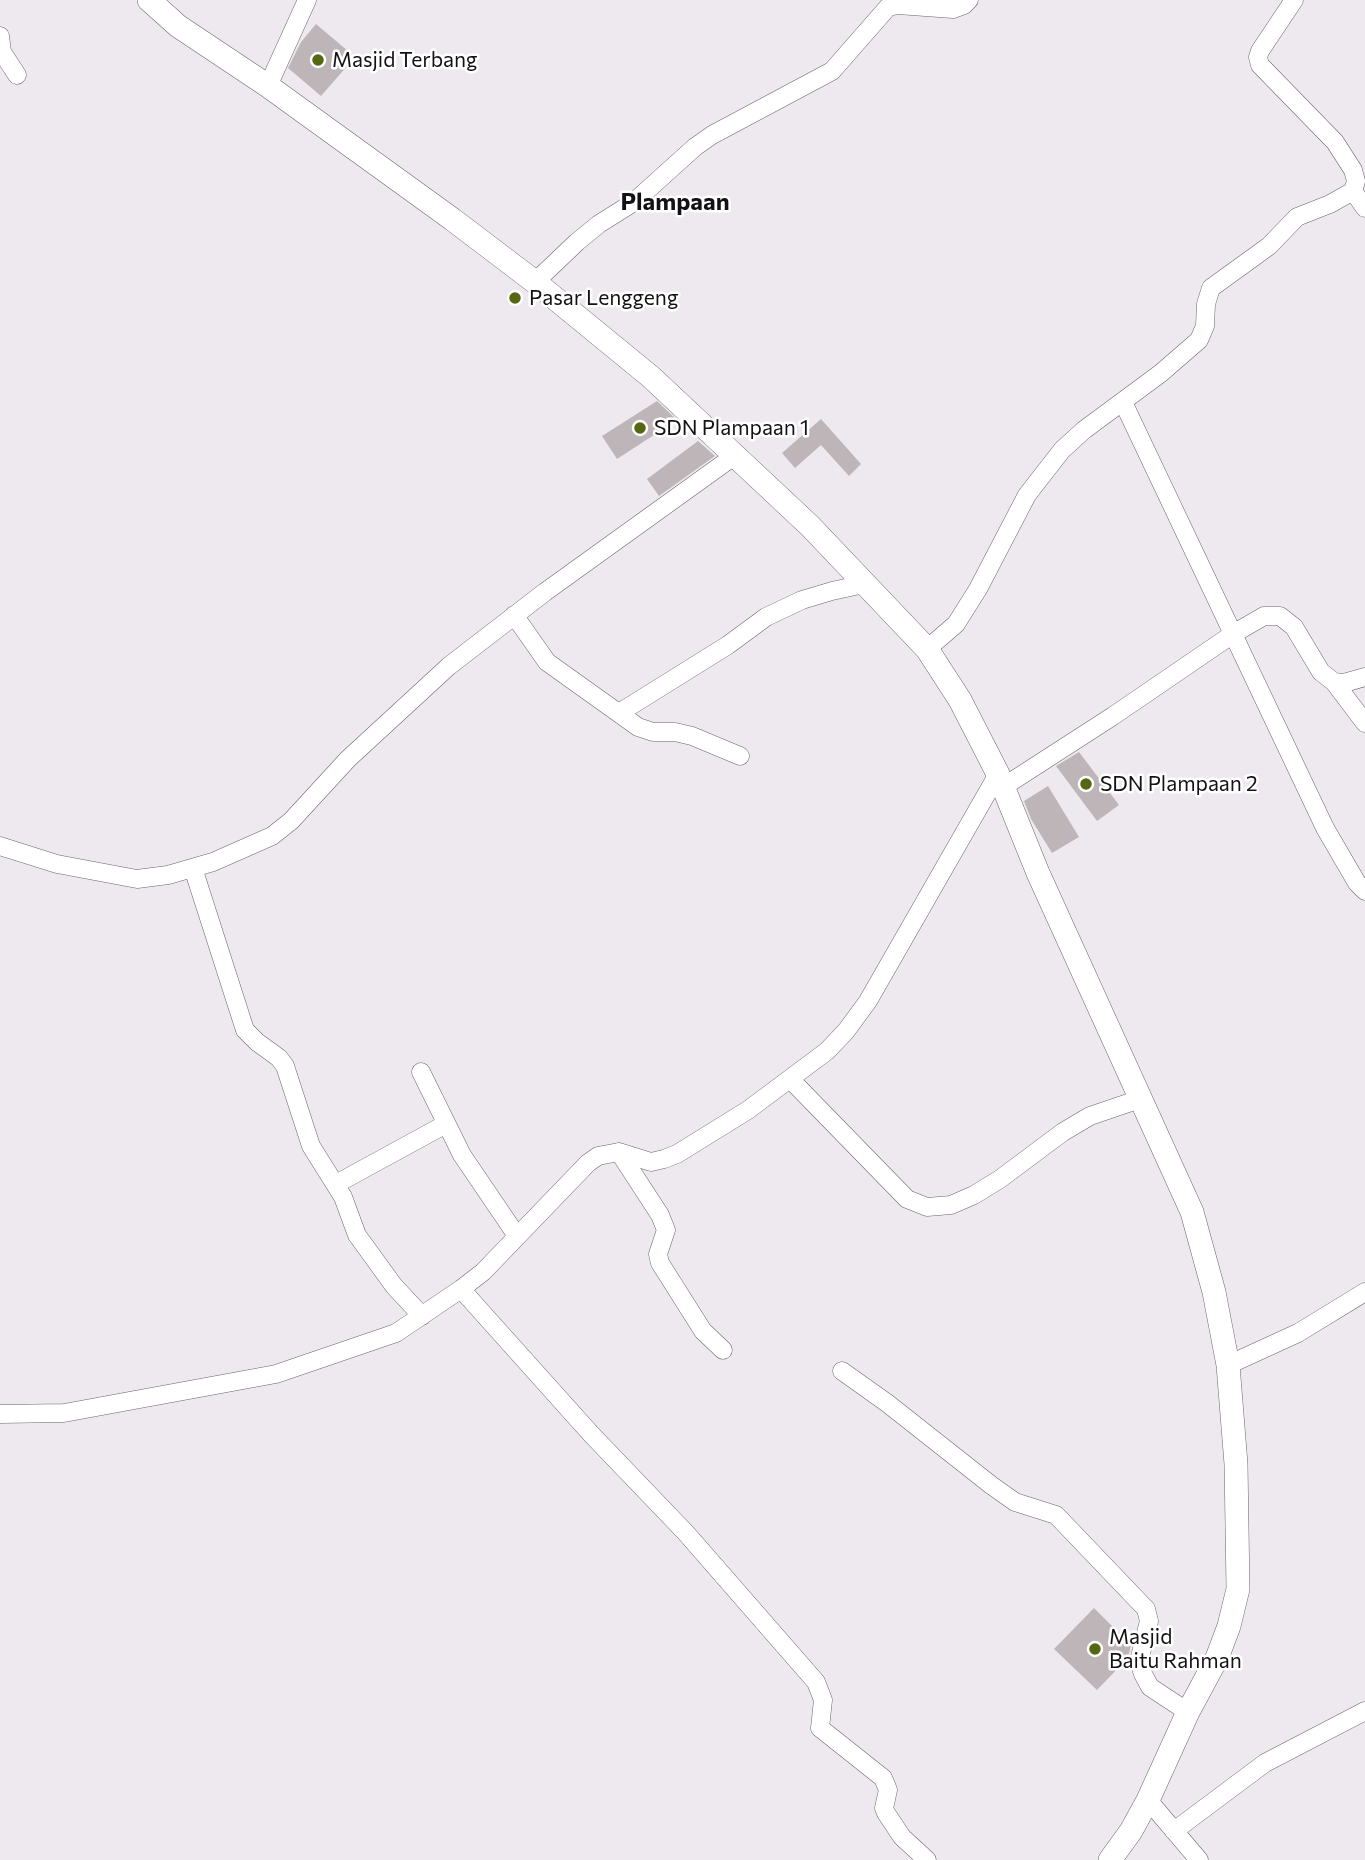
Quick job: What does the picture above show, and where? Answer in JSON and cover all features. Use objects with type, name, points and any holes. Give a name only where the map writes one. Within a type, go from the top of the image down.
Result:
[{"type":"street","points":[[149,0],[178,26],[268,86],[452,219],[535,282],[651,377],[810,526],[927,649],[960,700],[1000,780],[1038,873],[1192,1212],[1214,1292],[1228,1365],[1236,1464],[1238,1589],[1229,1626],[1217,1658],[1188,1712],[1148,1800],[1110,1860]]},
{"type":"street","points":[[268,86],[307,0]]},
{"type":"street","points":[[535,282],[577,242],[634,202],[695,147],[712,135],[832,71],[888,7],[898,5],[953,9],[970,0]]},
{"type":"street","points":[[927,649],[947,634],[967,609],[1038,478],[1062,450],[1084,430],[1171,366],[1199,340],[1205,326],[1206,304],[1211,288],[1269,246],[1297,217],[1330,204],[1353,191],[1356,181],[1353,170],[1335,142],[1260,65],[1260,51],[1294,0]]},
{"type":"street","points":[[0,36],[2,52],[17,75]]},
{"type":"street","points":[[1353,191],[1365,208]]},
{"type":"street","points":[[1123,402],[1325,828],[1357,883],[1365,891]]},
{"type":"street","points":[[0,846],[57,864],[137,878],[168,874],[213,862],[272,836],[291,821],[348,759],[449,666],[514,615],[734,456]]},
{"type":"street","points":[[620,713],[705,660],[765,617],[812,597],[864,584]]},
{"type":"street","points":[[514,615],[547,662],[638,727],[653,732],[675,732],[692,736],[740,756]]},
{"type":"street","points":[[0,1414],[64,1413],[276,1374],[396,1333],[483,1272],[588,1163],[598,1156],[619,1152],[651,1162],[677,1154],[791,1080],[827,1051],[868,1001],[1000,780],[1113,716],[1233,634],[1264,616],[1280,616],[1294,627],[1321,673],[1335,682],[1365,723]]},
{"type":"street","points":[[1335,682],[1344,683],[1365,677]]},
{"type":"street","points":[[193,868],[245,1030],[285,1066],[311,1146],[336,1184],[357,1235],[394,1286],[422,1316]]},
{"type":"street","points":[[421,1072],[462,1155],[517,1236]]},
{"type":"street","points":[[791,1080],[907,1199],[927,1207],[951,1205],[974,1195],[1090,1116],[1140,1099]]},
{"type":"street","points":[[336,1184],[446,1124]]},
{"type":"street","points":[[619,1152],[660,1215],[666,1230],[658,1254],[660,1264],[703,1331],[723,1350]]},
{"type":"street","points":[[461,1289],[591,1434],[687,1533],[816,1682],[822,1700],[820,1727],[883,1779],[888,1790],[884,1808],[886,1813],[902,1837],[927,1860]]},
{"type":"street","points":[[1228,1365],[1298,1333],[1365,1292]]},
{"type":"street","points":[[842,1371],[1007,1496],[1016,1502],[1056,1515],[1146,1609],[1149,1620],[1139,1661],[1143,1674],[1150,1687],[1188,1712]]},
{"type":"street","points":[[1174,1831],[1265,1763],[1365,1711]]},
{"type":"street","points":[[1148,1800],[1199,1860]]},
{"type":"building","name":"Masjid Terbang","points":[[316,24],[355,57],[321,96],[288,68],[301,42]]},
{"type":"building","name":"SDN Plampaan 1","points":[[657,401],[677,420],[617,459],[602,436]]},
{"type":"building","points":[[821,419],[861,464],[849,476],[821,445],[795,468],[782,453]]},
{"type":"building","name":"SDN Plampaan 1","points":[[698,441],[715,456],[659,496],[647,479]]},
{"type":"building","name":"SDN Plampaan 2","points":[[1079,752],[1119,805],[1097,821],[1056,766]]},
{"type":"building","name":"SDN Plampaan 2","points":[[1048,786],[1079,837],[1052,853],[1031,819],[1024,801]]},
{"type":"building","name":"Masjid Baitu Rahman","points":[[1094,1608],[1131,1645],[1128,1658],[1097,1690],[1054,1649]]},
{"type":"place","name":"Masjid Terbang","points":[[318,60]]},
{"type":"place","name":"Pasar Lenggeng","points":[[515,298]]},
{"type":"place","name":"SDN Plampaan 1","points":[[640,428]]},
{"type":"place","name":"SDN Plampaan 2","points":[[1086,784]]},
{"type":"place","name":"Masjid Baitu Rahman","points":[[1095,1649]]},
{"type":"district","name":"Plampaan","points":[[675,202]]}]
